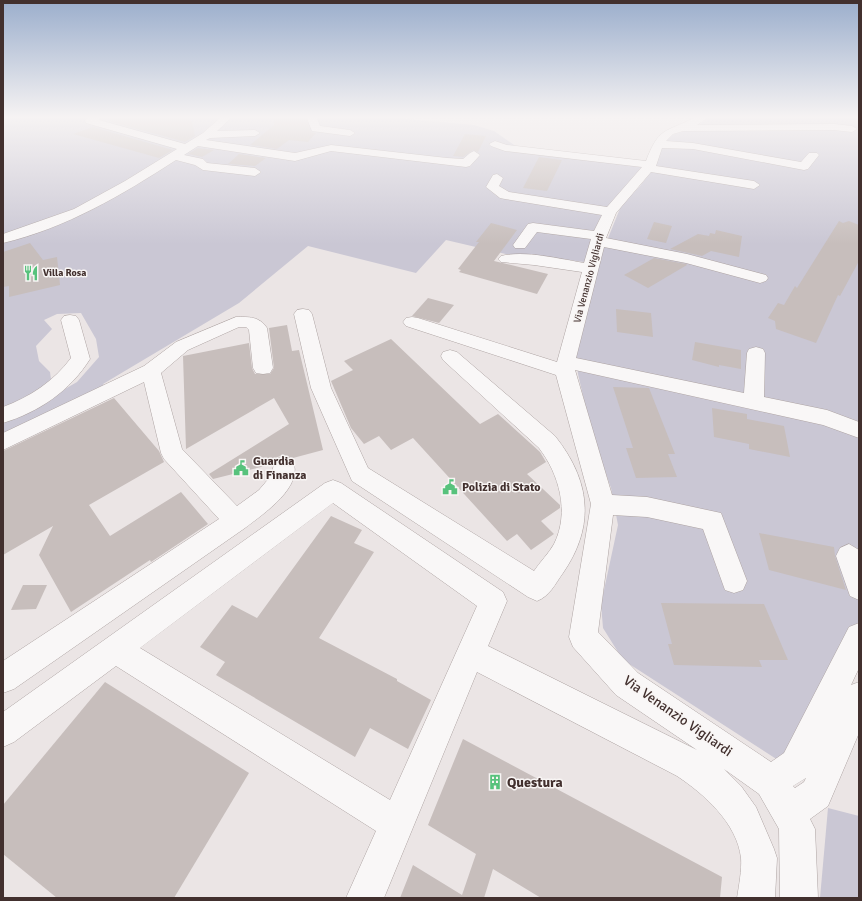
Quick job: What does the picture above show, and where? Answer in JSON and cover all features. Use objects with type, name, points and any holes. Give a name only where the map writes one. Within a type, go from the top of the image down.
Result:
[{"type":"street","points":[[3,239],[79,212],[130,184],[167,160]]},
{"type":"street","points":[[191,160],[199,162],[202,166],[255,172]]},
{"type":"street","points":[[431,160],[466,163],[469,160]]},
{"type":"street","points":[[617,160],[651,160]]},
{"type":"street","points":[[652,160],[719,175]]},
{"type":"street","points":[[652,160],[754,185]]},
{"type":"street","name":"Via Venanzio Vigliardi","points":[[652,160],[610,212],[598,238],[566,367],[603,504],[583,637],[627,684],[772,782],[790,812],[797,828],[799,898]]},
{"type":"street","points":[[771,160],[804,166],[809,160]]},
{"type":"street","points":[[497,178],[492,187],[505,195],[610,212]]},
{"type":"street","points":[[520,246],[533,227],[598,238],[760,278]]},
{"type":"street","points":[[506,259],[534,260],[590,269]]},
{"type":"street","points":[[302,314],[321,388],[360,474],[537,588],[565,550],[573,522],[572,490],[560,459],[547,442],[450,356]]},
{"type":"street","points":[[3,415],[24,408],[57,387],[69,376],[81,359],[70,320]]},
{"type":"street","points":[[3,442],[151,371],[182,346],[236,322],[250,322],[258,328],[263,368]]},
{"type":"street","points":[[412,322],[566,367],[754,402],[827,418],[859,430]]},
{"type":"street","points":[[754,402],[756,353]]},
{"type":"street","points":[[151,371],[172,453],[236,521]]},
{"type":"street","points":[[3,678],[236,521],[272,492],[281,481],[284,465]]},
{"type":"street","points":[[3,731],[333,490],[360,474]]},
{"type":"street","points":[[333,490],[493,601],[365,898]]},
{"type":"street","points":[[603,504],[647,507],[712,520],[734,581]]},
{"type":"street","points":[[849,556],[859,587]]},
{"type":"street","points":[[772,782],[796,765],[859,637]]},
{"type":"street","points":[[114,649],[397,824]]},
{"type":"street","points":[[471,652],[689,764],[707,776],[725,793],[740,813],[751,834],[759,857],[756,898]]},
{"type":"street","points":[[790,812],[816,794],[859,697]]},
{"type":"shaded area","points":[[3,160],[647,161],[596,233],[584,262],[530,255],[519,257],[446,240],[416,273],[308,246],[239,303],[103,384],[105,387],[3,435],[3,420],[77,382],[99,357],[96,339],[81,313],[57,314],[44,320],[52,329],[36,346],[39,361],[50,372],[51,379],[41,391],[3,411]]},
{"type":"shaded area","points":[[656,160],[859,160],[859,652],[781,762],[623,660],[603,628],[601,604],[618,525],[611,488],[592,435],[578,374],[576,356],[598,263],[621,206],[640,186],[652,170]]},
{"type":"shaded area","points":[[828,808],[859,816],[859,898],[820,898]]},
{"type":"building","points":[[232,160],[263,160],[255,166],[228,164]]},
{"type":"building","points":[[537,160],[562,160],[547,191],[523,188]]},
{"type":"building","points":[[839,221],[843,223],[849,221],[859,225],[859,261],[840,296],[838,295],[816,343],[776,329],[775,321],[768,318],[778,303],[784,305],[795,286],[797,288]]},
{"type":"building","points":[[654,222],[672,226],[666,243],[647,239]]},
{"type":"building","points":[[491,223],[517,230],[494,261],[548,274],[537,294],[459,272],[461,270],[458,269],[479,242],[476,242]]},
{"type":"building","points":[[716,230],[742,236],[739,257],[711,251],[702,256],[670,249],[698,234],[709,236],[710,233],[715,234]]},
{"type":"building","name":"Villa Rosa","points":[[30,243],[43,260],[57,257],[60,285],[9,297],[9,286],[3,287],[3,252]]},
{"type":"building","points":[[654,258],[687,265],[648,288],[624,275]]},
{"type":"building","points":[[428,298],[454,305],[439,323],[412,316]]},
{"type":"building","points":[[616,309],[651,313],[653,337],[617,332]]},
{"type":"building","points":[[287,325],[292,351],[299,350],[323,450],[293,458],[283,455],[275,458],[273,464],[213,479],[209,474],[289,424],[274,398],[186,449],[183,356],[249,343],[252,368],[255,374],[270,374],[274,368],[269,328]]},
{"type":"building","points":[[391,339],[480,424],[498,414],[540,452],[546,462],[527,474],[560,505],[560,508],[541,521],[554,534],[531,550],[517,534],[507,541],[413,438],[391,450],[379,436],[364,444],[351,428],[331,381],[353,370],[344,361]]},
{"type":"building","points":[[695,342],[741,350],[741,369],[719,365],[719,367],[692,360]]},
{"type":"building","points":[[613,387],[649,388],[675,454],[668,454],[677,477],[636,478],[626,448],[633,448]]},
{"type":"building","points":[[114,398],[159,451],[164,462],[89,505],[110,536],[181,492],[208,524],[71,612],[39,555],[53,526],[3,555],[3,451]]},
{"type":"building","points":[[712,408],[747,414],[747,419],[784,426],[790,457],[749,449],[749,444],[714,437]]},
{"type":"building","points":[[331,516],[362,530],[354,543],[374,552],[319,638],[397,679],[397,681],[431,700],[408,749],[370,728],[355,757],[216,675],[225,662],[200,647],[232,605],[257,618]]},
{"type":"building","points":[[759,533],[834,547],[835,556],[846,590],[769,570]]},
{"type":"building","points":[[23,585],[47,585],[36,609],[11,610]]},
{"type":"building","points":[[661,603],[764,604],[788,660],[759,660],[762,667],[674,665],[668,644],[672,644]]},
{"type":"building","points":[[105,682],[249,773],[174,898],[57,898],[3,854],[3,805]]},
{"type":"building","name":"Questura","points":[[463,739],[722,877],[720,898],[541,898],[493,869],[484,898],[400,898],[413,865],[462,895],[476,854],[428,825]]},
{"type":"place","name":"Villa Rosa","points":[[31,273]]},
{"type":"place","name":"Guardia di Finanza","points":[[241,468]]},
{"type":"place","name":"Polizia di Stato","points":[[450,487]]},
{"type":"place","name":"Questura","points":[[495,782]]}]
